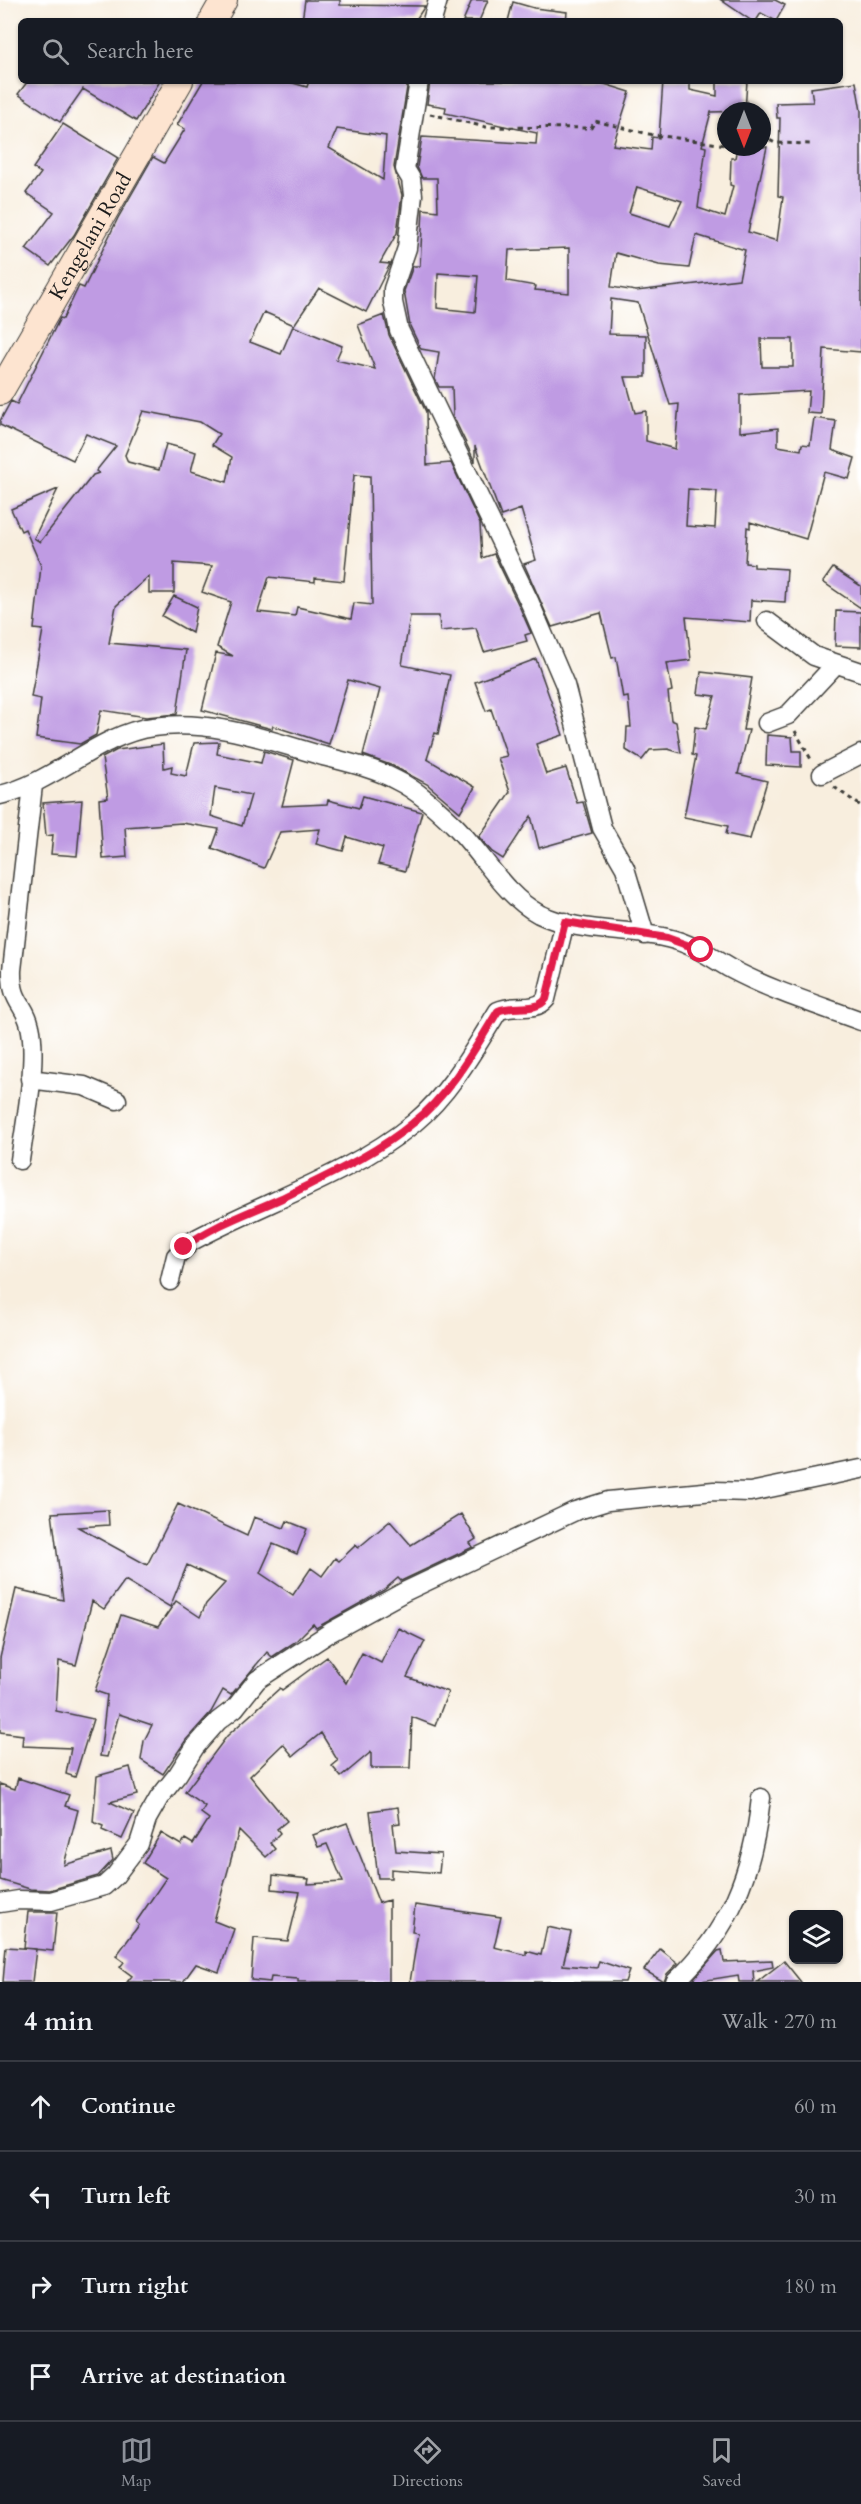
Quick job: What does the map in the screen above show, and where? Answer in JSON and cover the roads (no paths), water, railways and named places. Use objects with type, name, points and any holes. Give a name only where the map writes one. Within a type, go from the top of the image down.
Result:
[{"type":"main road","points":[[214,18],[224,0]]},
{"type":"main road","name":"Kengelani Road","points":[[0,392],[178,84]]},
{"type":"street","points":[[433,18],[438,0]]},
{"type":"street","points":[[418,84],[405,169],[411,178],[413,195],[407,248],[393,289],[393,302],[399,330],[530,603],[565,685],[602,828],[625,868],[645,935]]},
{"type":"street","points":[[767,621],[814,656],[861,672]]},
{"type":"street","points":[[767,723],[788,715],[836,665]]},
{"type":"street","points":[[0,795],[33,785],[117,739],[152,727],[196,725],[228,728],[343,762],[401,782],[453,825],[513,894],[539,914],[565,922],[667,938],[701,950],[731,969],[802,1000],[861,1021]]},
{"type":"street","points":[[822,774],[861,754]]},
{"type":"street","points":[[20,1160],[30,1079],[30,1026],[15,998],[11,982],[12,949],[33,785]]},
{"type":"street","points":[[170,1281],[176,1256],[192,1241],[317,1180],[372,1150],[413,1123],[448,1089],[498,1011],[506,1007],[536,1007],[546,999],[565,922]]},
{"type":"street","points":[[30,1079],[84,1086],[117,1100]]},
{"type":"street","points":[[0,1904],[19,1900],[51,1901],[104,1886],[115,1876],[139,1844],[147,1819],[159,1798],[195,1747],[218,1721],[235,1708],[258,1680],[331,1632],[414,1587],[575,1511],[608,1501],[714,1491],[750,1492],[861,1468]]},
{"type":"street","points":[[675,1982],[708,1945],[724,1921],[746,1878],[753,1854],[761,1798]]}]
